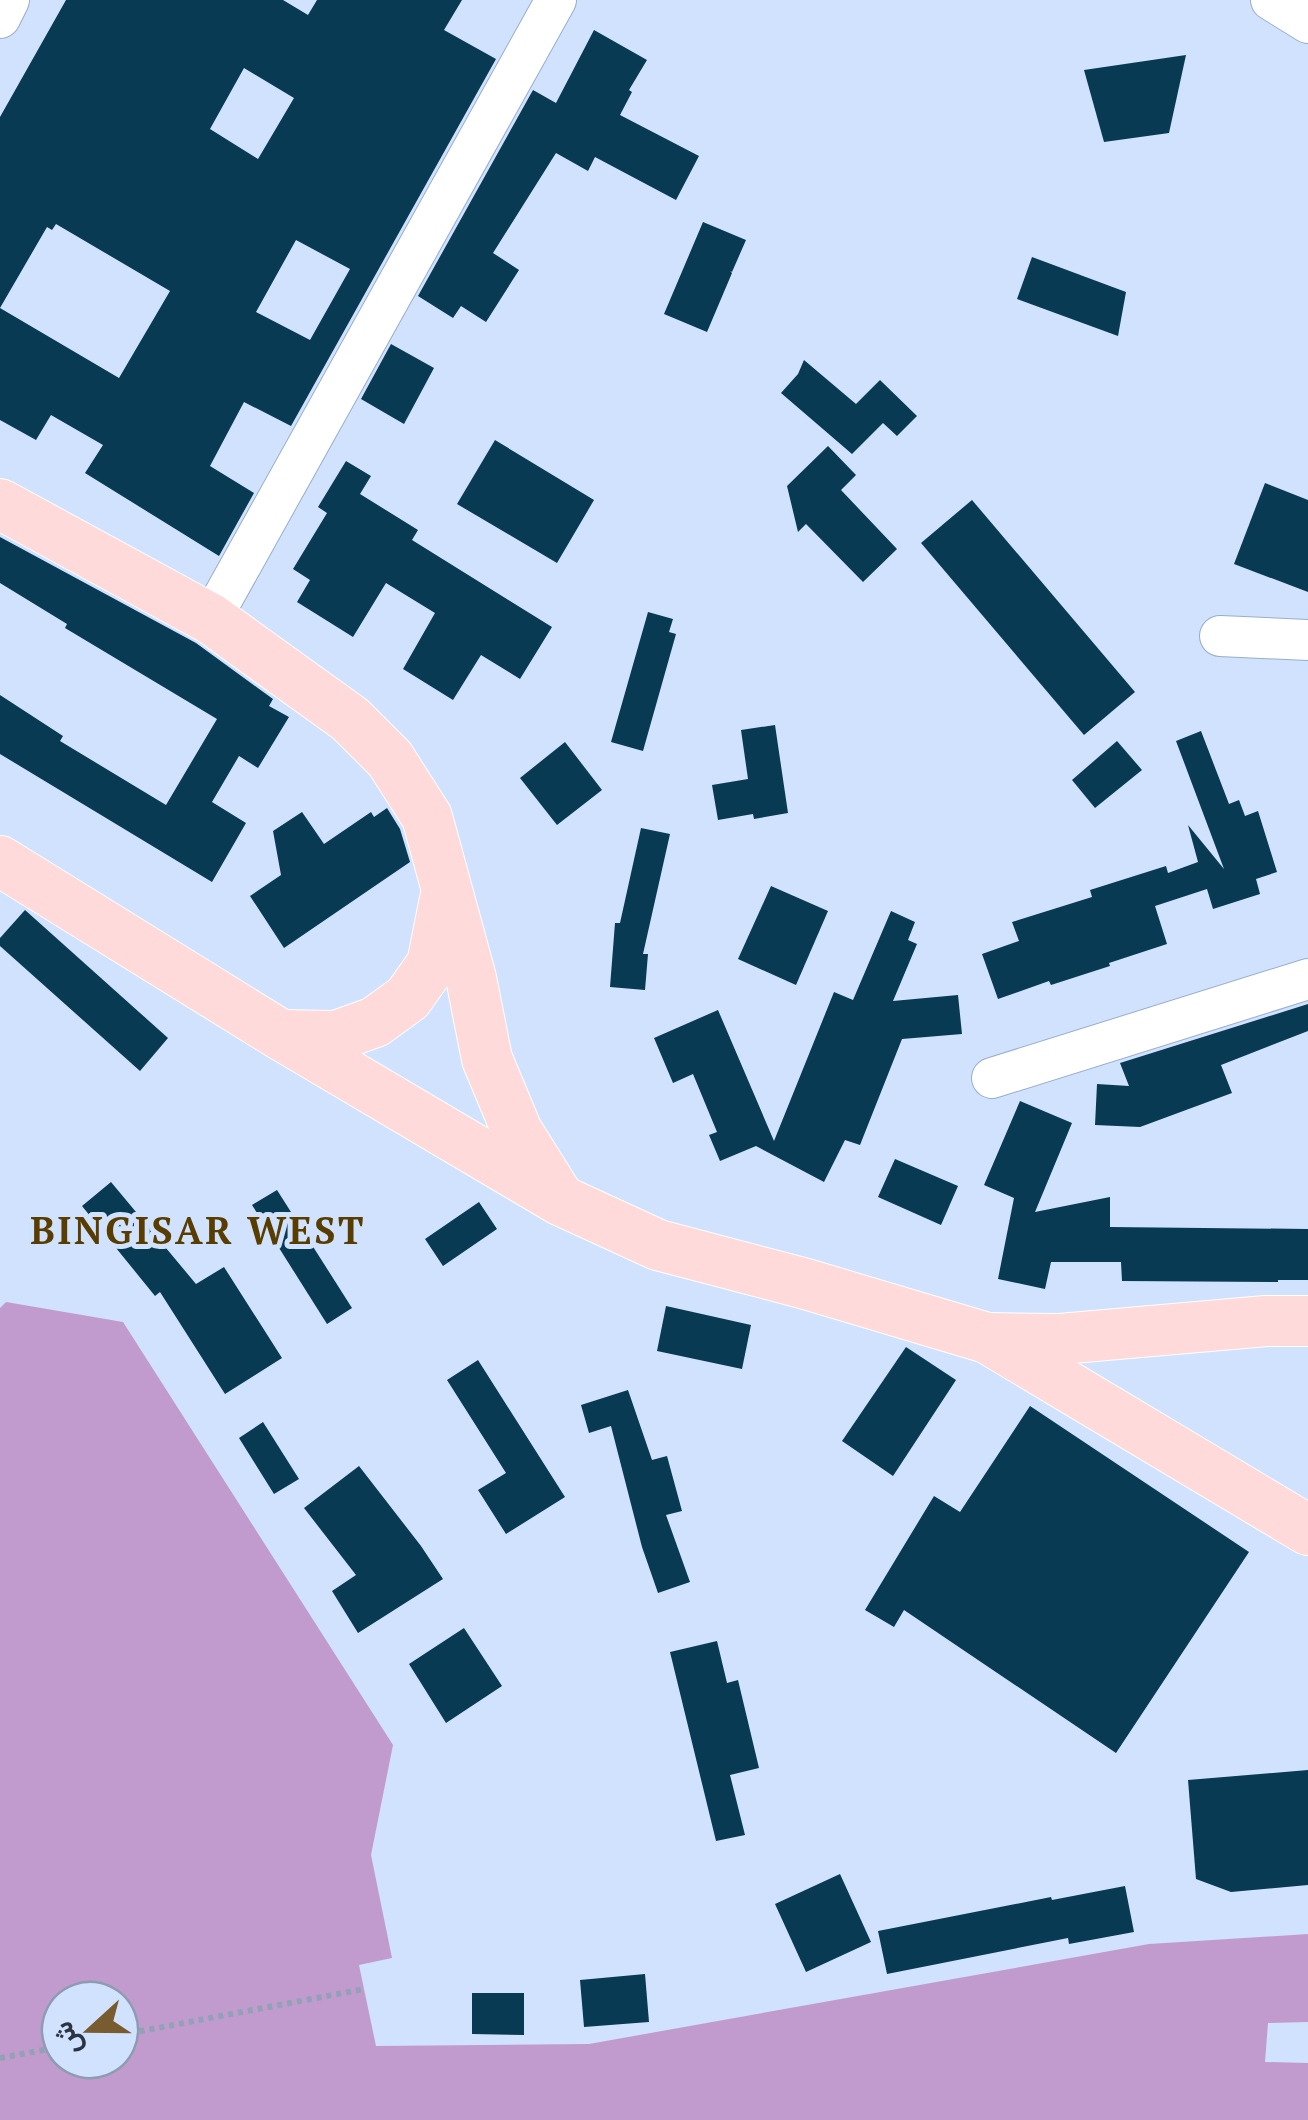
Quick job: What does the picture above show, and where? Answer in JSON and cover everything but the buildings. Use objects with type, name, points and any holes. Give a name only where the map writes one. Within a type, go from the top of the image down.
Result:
[{"type":"main road","points":[[0,504],[211,619],[350,720],[390,759],[427,817],[472,978],[488,1059],[518,1131],[560,1200]]},
{"type":"main road","points":[[0,860],[281,1035],[560,1200],[658,1245],[988,1338],[1308,1530]]},
{"type":"main road","points":[[281,1035],[336,1036],[375,1022],[408,998],[432,964],[447,887]]},
{"type":"main road","points":[[988,1338],[1060,1340],[1266,1320],[1308,1321]]},
{"type":"street","points":[[0,18],[9,0]]},
{"type":"street","points":[[211,619],[556,0]]},
{"type":"street","points":[[1271,0],[1308,23]]},
{"type":"street","points":[[1220,636],[1308,640]]},
{"type":"street","points":[[992,1078],[1308,979]]},
{"type":"path","points":[[140,2031],[364,1989]]},
{"type":"path","points":[[0,2058],[40,2051]]},
{"type":"shaded area","points":[[6,1302],[123,1322],[393,1745],[371,1855],[392,1958],[359,1965],[376,2046],[589,2044],[1149,1944],[1308,1934],[1308,2022],[1268,2023],[1265,2062],[1308,2063],[1308,2120],[0,2120],[0,1308]]},
{"type":"district","name":"BINGISAR WEST","points":[[198,1231]]}]
